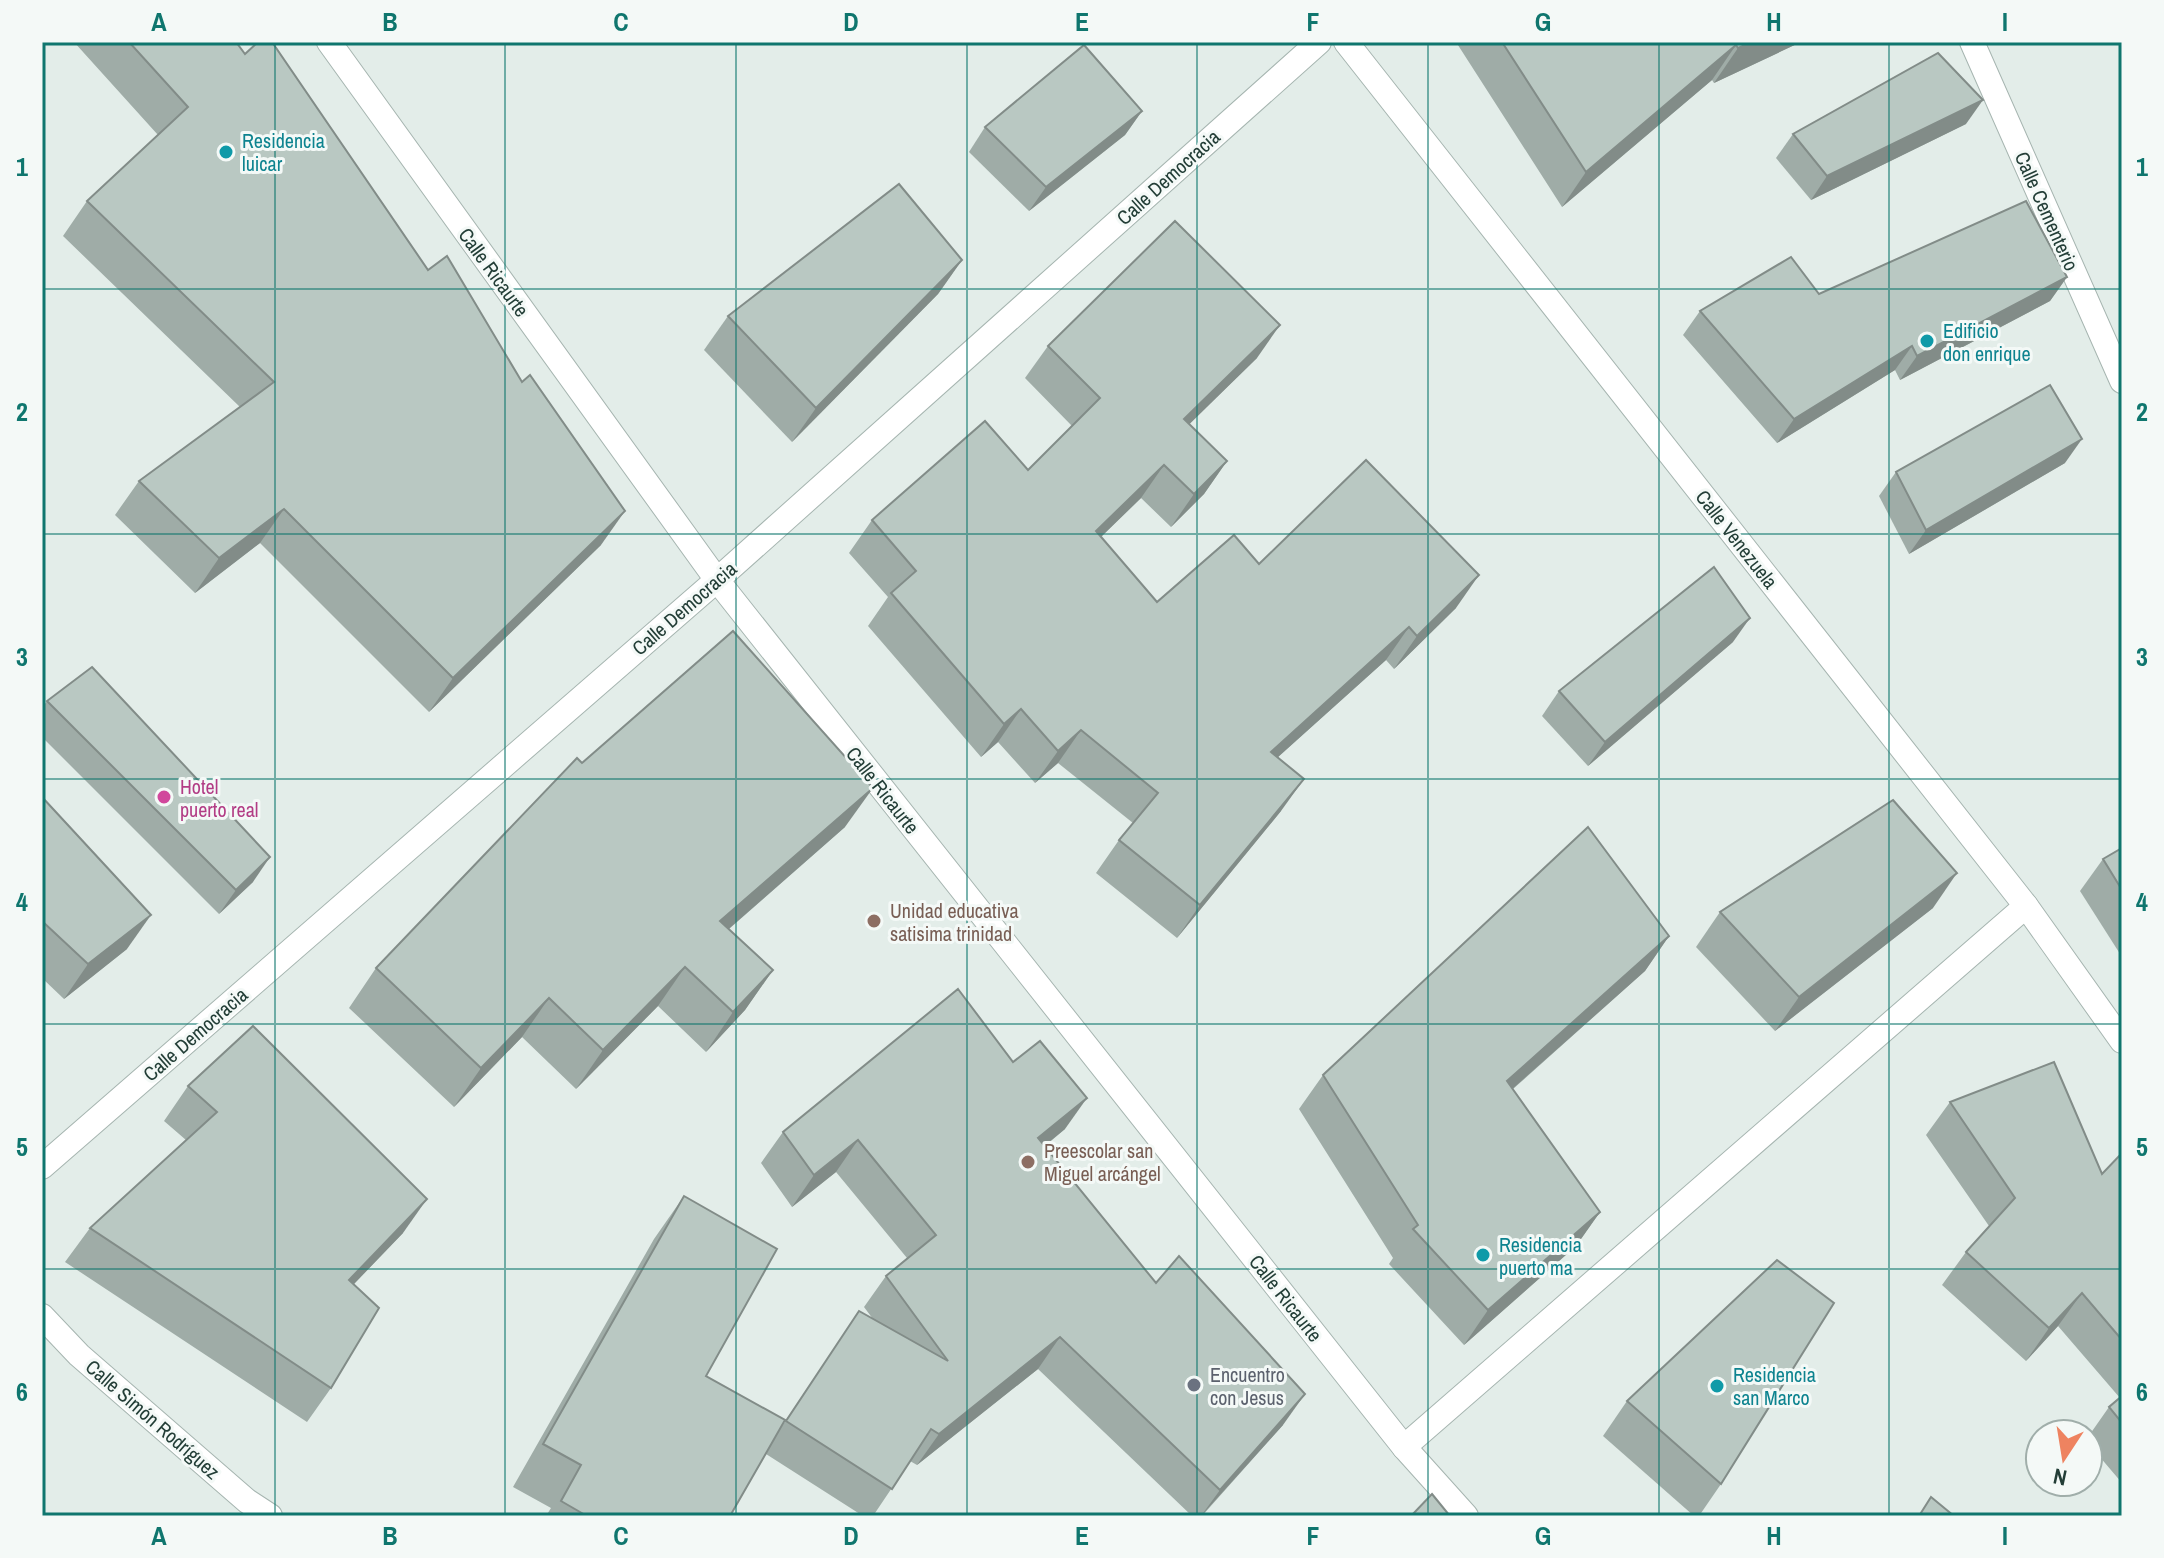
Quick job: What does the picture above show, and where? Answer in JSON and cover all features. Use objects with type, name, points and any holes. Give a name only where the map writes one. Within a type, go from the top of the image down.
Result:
[{"type":"street","name":"Calle Ricaurte","points":[[329,42],[717,580],[1404,1447],[1466,1516]]},
{"type":"street","name":"Calle Democracia","points":[[42,1167],[717,580],[1319,42]]},
{"type":"street","name":"Calle Venezuela","points":[[1346,42],[2026,906],[2122,1041]]},
{"type":"street","name":"Calle Cementerio","points":[[1972,42],[2122,381]]},
{"type":"street","points":[[1404,1447],[2026,906]]},
{"type":"street","name":"Calle Simón Rodríguez","points":[[42,1316],[79,1355],[247,1501],[270,1516]]},
{"type":"building","points":[[129,42],[236,42],[245,54],[258,42],[272,42],[428,270],[447,256],[522,382],[530,375],[625,511],[453,678],[284,509],[219,558],[139,481],[274,382],[87,201],[188,107]]},
{"type":"building","points":[[1502,42],[1752,42],[1738,48],[1736,45],[1586,172]]},
{"type":"building","points":[[1084,45],[1142,111],[1046,187],[985,127]]},
{"type":"building","points":[[1938,53],[1983,100],[1827,176],[1793,134]]},
{"type":"building","points":[[899,184],[962,260],[816,408],[728,316]]},
{"type":"building","points":[[2026,201],[2067,277],[1917,356],[1912,346],[1794,419],[1700,311],[1791,257],[1819,294]]},
{"type":"building","points":[[1175,221],[1280,325],[1184,419],[1227,461],[1194,494],[1164,465],[1096,531],[1157,602],[1234,535],[1259,564],[1366,460],[1479,575],[1417,636],[1409,627],[1271,752],[1304,779],[1200,905],[1119,840],[1158,793],[1081,730],[1058,751],[1021,709],[1004,724],[891,593],[916,571],[872,520],[985,421],[1028,470],[1100,398],[1048,346]]},
{"type":"building","points":[[2050,385],[2082,439],[1926,530],[1896,472]]},
{"type":"building","points":[[1714,567],[1750,618],[1605,742],[1559,691]]},
{"type":"building","points":[[733,631],[873,788],[720,921],[773,970],[733,1012],[685,967],[603,1050],[549,998],[481,1068],[376,968],[577,758],[582,763]]},
{"type":"building","points":[[92,667],[270,857],[236,890],[47,701]]},
{"type":"building","points":[[42,797],[151,915],[88,964],[42,921]]},
{"type":"building","points":[[1893,800],[1957,873],[1799,997],[1720,912]]},
{"type":"building","points":[[1588,827],[1669,936],[1507,1081],[1600,1212],[1488,1310],[1413,1229],[1418,1225],[1323,1075]]},
{"type":"building","points":[[2122,848],[2122,890],[2103,859]]},
{"type":"building","points":[[958,989],[1013,1062],[1040,1041],[1087,1098],[1038,1138],[1156,1283],[1179,1256],[1305,1394],[1220,1490],[1060,1337],[939,1434],[931,1429],[892,1489],[786,1421],[859,1311],[948,1361],[886,1276],[936,1235],[858,1140],[814,1175],[783,1132]]},
{"type":"building","points":[[253,1026],[427,1199],[349,1280],[379,1308],[331,1388],[90,1228],[217,1112],[188,1086]]},
{"type":"building","points":[[2054,1062],[2102,1174],[2122,1153],[2122,1340],[2082,1293],[2049,1328],[1966,1252],[2015,1198],[1950,1102]]},
{"type":"building","points":[[684,1196],[777,1249],[706,1376],[785,1420],[730,1516],[587,1516],[561,1501],[581,1465],[543,1444]]},
{"type":"building","name":"Residencia san Marco","points":[[1777,1260],[1834,1303],[1721,1484],[1627,1401]]},
{"type":"building","points":[[2122,1396],[2122,1423],[2109,1407]]},
{"type":"building","points":[[1432,1494],[1450,1516],[1411,1516]]},
{"type":"building","points":[[1931,1497],[1954,1516],[1919,1516]]},
{"type":"place","name":"Residencia luicar","points":[[226,152]]},
{"type":"place","name":"Edificio don enrique","points":[[1927,341]]},
{"type":"place","name":"Hotel puerto real","points":[[164,797]]},
{"type":"place","name":"Unidad educativa satisima trinidad","points":[[874,921]]},
{"type":"place","name":"Preescolar san Miguel arcángel","points":[[1028,1162]]},
{"type":"place","name":"Residencia puerto ma","points":[[1483,1255]]},
{"type":"place","name":"Encuentro con Jesus","points":[[1194,1385]]},
{"type":"place","name":"Residencia san Marco","points":[[1717,1386]]}]
